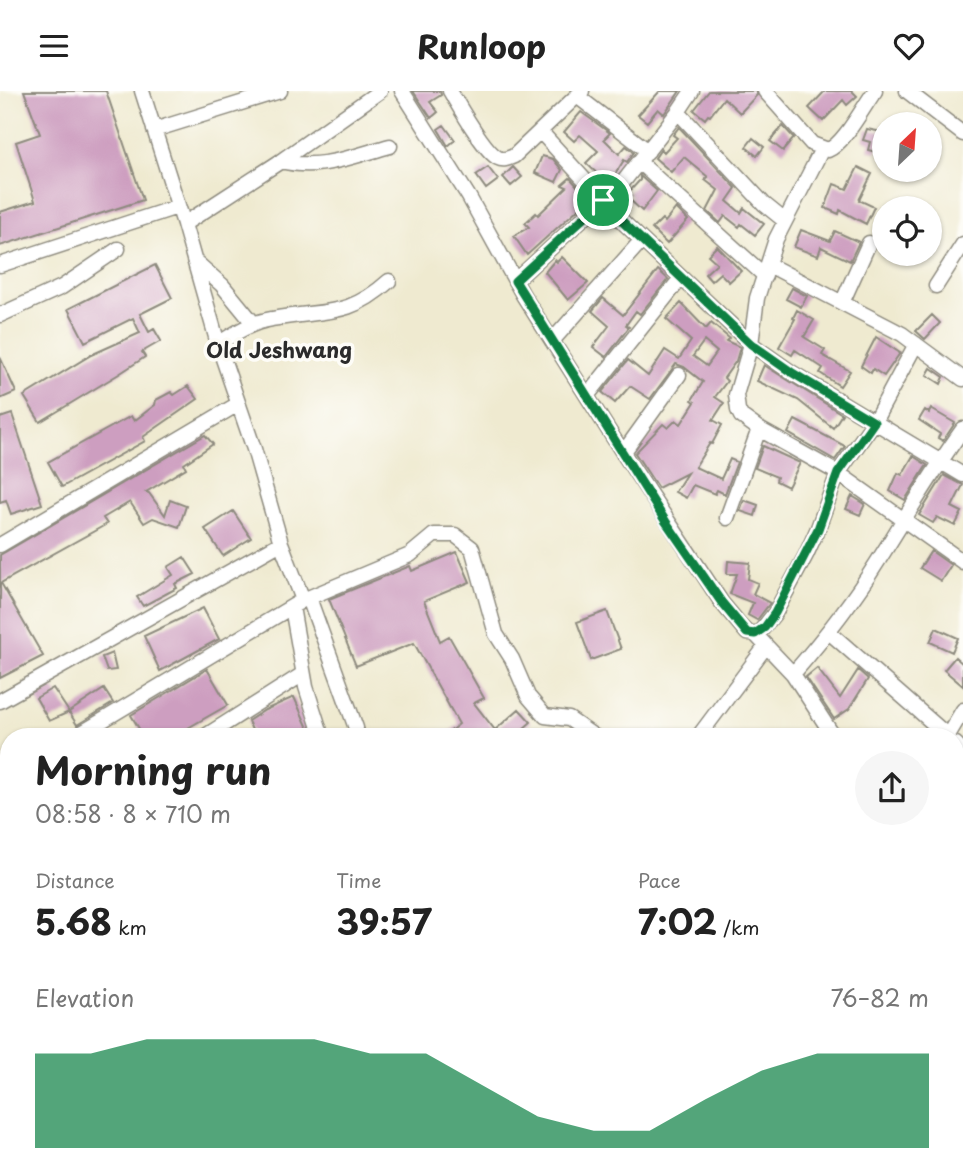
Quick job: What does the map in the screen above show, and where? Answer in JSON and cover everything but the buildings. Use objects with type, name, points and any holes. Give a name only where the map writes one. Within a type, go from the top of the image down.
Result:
[{"type":"street","points":[[142,91],[281,543],[301,602],[356,728]]},
{"type":"street","points":[[154,130],[280,91]]},
{"type":"street","points":[[184,224],[281,161],[380,91]]},
{"type":"street","points":[[402,91],[469,197],[552,341],[722,603],[747,633],[755,634],[793,674],[828,728]]},
{"type":"street","points":[[450,91],[480,138],[497,158],[505,160],[514,156],[580,93],[643,157],[767,270],[842,303],[902,334],[963,379]]},
{"type":"street","points":[[515,281],[605,202],[643,157],[692,91]]},
{"type":"street","points":[[765,91],[812,144],[822,149],[832,148],[843,139],[875,91]]},
{"type":"street","points":[[907,91],[963,134]]},
{"type":"street","points":[[678,112],[764,204],[785,221]]},
{"type":"street","points":[[540,131],[642,240],[751,344],[791,372],[963,475]]},
{"type":"street","points":[[281,161],[307,166],[330,164],[390,146]]},
{"type":"street","points":[[822,149],[776,239],[757,298],[751,344],[736,395],[741,416],[838,473],[963,562]]},
{"type":"street","points":[[0,265],[177,207]]},
{"type":"street","points":[[552,341],[642,240]]},
{"type":"street","points":[[842,303],[869,243]]},
{"type":"street","points":[[936,286],[963,244]]},
{"type":"street","points":[[0,315],[62,287],[118,249]]},
{"type":"street","points":[[195,261],[222,285],[254,324]]},
{"type":"street","points":[[587,396],[681,278]]},
{"type":"street","points":[[218,344],[254,324],[272,319],[349,308],[362,303],[389,281]]},
{"type":"street","points":[[755,634],[765,627],[775,613],[818,529],[838,473],[874,422],[916,344]]},
{"type":"street","points":[[623,453],[679,375]]},
{"type":"street","points":[[0,545],[237,404]]},
{"type":"street","points":[[727,518],[759,429]]},
{"type":"street","points":[[793,674],[829,632],[878,562],[940,461],[963,429]]},
{"type":"street","points":[[90,728],[301,602],[410,555],[435,535],[455,535],[472,548],[496,634],[512,659],[527,696],[545,716],[569,719],[582,728]]},
{"type":"street","points":[[0,701],[281,543]]},
{"type":"street","points":[[301,602],[303,674],[319,728]]},
{"type":"street","points":[[829,632],[939,728]]},
{"type":"street","points":[[705,728],[766,646]]},
{"type":"street","points":[[218,728],[303,674]]},
{"type":"street","points":[[955,728],[963,710]]},
{"type":"district","name":"Old Jeshwang","points":[[279,351]]},
{"type":"route","points":[[603,200],[751,344],[791,372],[874,422],[838,473],[806,555],[775,613],[759,633],[747,633],[722,603],[666,522],[515,281],[603,200]]}]
